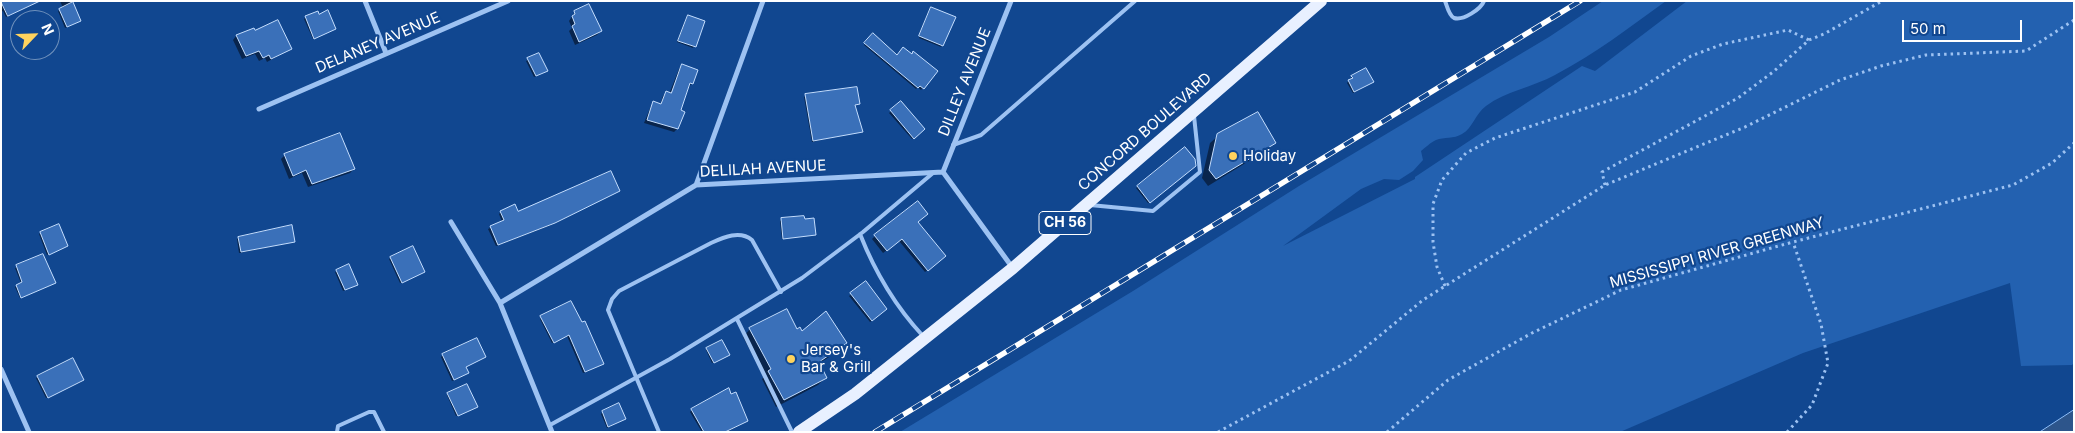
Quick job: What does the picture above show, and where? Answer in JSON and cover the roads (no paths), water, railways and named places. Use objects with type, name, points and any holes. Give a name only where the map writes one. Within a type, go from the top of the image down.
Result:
[{"type":"main road","name":"CONCORD BOULEVARD","points":[[799,432],[855,394],[1013,268],[1321,1]]},
{"type":"street","points":[[365,1],[386,53]]},
{"type":"street","name":"DELANEY AVENUE","points":[[259,109],[508,1]]},
{"type":"street","points":[[696,185],[764,1]]},
{"type":"street","name":"DILLEY AVENUE","points":[[942,172],[1011,1]]},
{"type":"street","points":[[942,172],[1013,268]]},
{"type":"street","name":"DELILAH AVENUE","points":[[500,303],[696,185],[942,172]]},
{"type":"street","points":[[451,222],[500,303],[550,430]]},
{"type":"street","points":[[1,369],[29,432]]},
{"type":"lane","points":[[953,145],[981,135],[1135,1]]},
{"type":"lane","points":[[1445,1],[1451,16],[1455,19],[1462,18],[1482,6],[1484,1]]},
{"type":"lane","points":[[1086,205],[1153,211],[1200,172],[1193,112]]},
{"type":"lane","points":[[550,430],[637,376],[737,319],[802,278],[860,234],[933,173]]},
{"type":"lane","points":[[860,234],[869,259],[881,280],[903,313],[926,338]]},
{"type":"lane","points":[[660,432],[608,310],[612,299],[619,291],[724,237],[740,235],[747,236],[752,240],[781,292]]},
{"type":"lane","points":[[737,319],[792,432]]},
{"type":"lane","points":[[337,432],[338,426],[369,412],[374,412],[384,432]]},
{"type":"railway","points":[[875,432],[1580,1]]},
{"type":"place","name":"Holiday","points":[[1233,156]]},
{"type":"place","name":"Jersey's Bar & Grill","points":[[791,359]]}]
